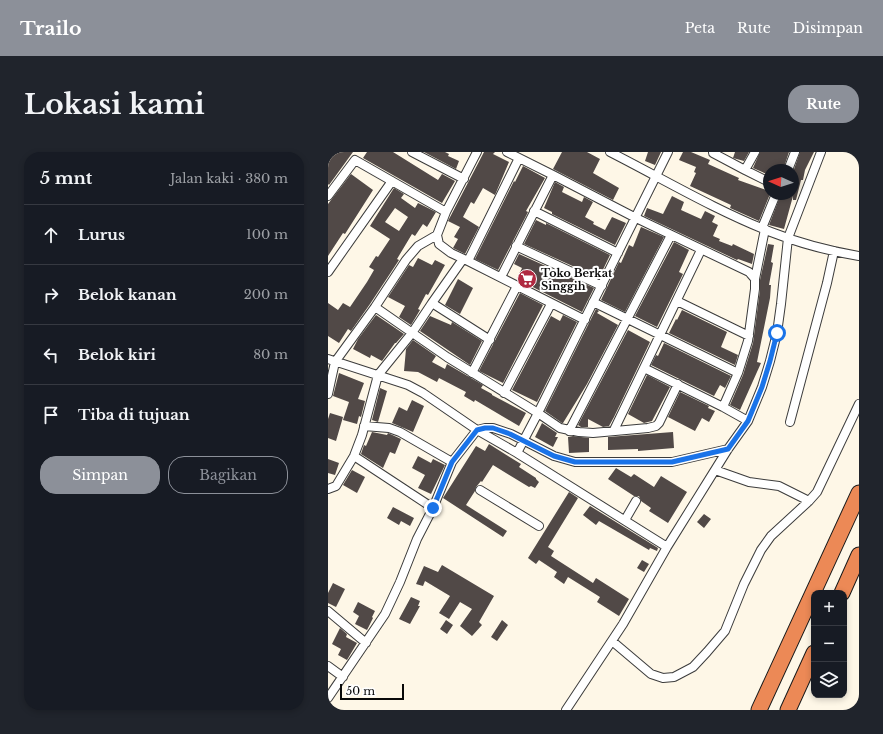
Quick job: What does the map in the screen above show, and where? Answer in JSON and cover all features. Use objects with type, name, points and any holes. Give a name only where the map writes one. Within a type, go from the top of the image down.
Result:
[{"type":"highway","points":[[759,710],[859,493]]},
{"type":"highway","points":[[843,590],[859,555]]},
{"type":"highway","points":[[788,710],[811,660]]},
{"type":"street","points":[[328,196],[355,160],[359,152]]},
{"type":"street","points":[[412,152],[464,179]]},
{"type":"street","points":[[477,152],[446,212],[437,235],[439,244],[443,248],[466,260],[585,320]]},
{"type":"street","points":[[507,152],[553,174],[636,218],[749,272],[755,279]]},
{"type":"street","points":[[610,152],[704,201],[763,228],[788,238],[834,251],[859,256]]},
{"type":"street","points":[[517,452],[585,320],[668,152]]},
{"type":"street","points":[[712,152],[763,179]]},
{"type":"street","points":[[745,170],[755,152]]},
{"type":"street","points":[[790,164],[795,152]]},
{"type":"street","points":[[566,710],[612,641],[667,547],[728,449],[748,421],[766,374],[777,333],[782,304],[788,238],[821,152]]},
{"type":"street","points":[[328,489],[336,486],[354,456],[378,375],[412,333],[432,303],[466,260],[519,158]]},
{"type":"street","points":[[355,160],[446,212]]},
{"type":"street","points":[[501,277],[553,174]]},
{"type":"street","points":[[328,272],[392,181]]},
{"type":"street","points":[[723,407],[738,373],[749,336],[755,279],[763,228],[774,200]]},
{"type":"street","points":[[534,211],[618,253]]},
{"type":"street","points":[[569,431],[670,234]]},
{"type":"street","points":[[328,394],[332,361],[375,307],[406,260],[418,246],[437,235]]},
{"type":"street","points":[[516,246],[602,286]]},
{"type":"street","points":[[614,430],[678,301],[701,250]]},
{"type":"street","points":[[790,422],[834,251]]},
{"type":"street","points":[[472,373],[517,286]]},
{"type":"street","points":[[678,301],[749,336]]},
{"type":"street","points":[[593,302],[738,373]]},
{"type":"street","points":[[432,303],[490,340]]},
{"type":"street","points":[[504,393],[551,304]]},
{"type":"street","points":[[375,307],[472,373],[560,428],[569,431],[593,432],[648,428],[656,426],[659,423],[678,384]]},
{"type":"street","points":[[332,361],[408,385],[423,393],[477,430],[517,452],[667,547]]},
{"type":"street","points":[[644,368],[748,421]]},
{"type":"street","points":[[612,641],[651,674],[662,678],[674,678],[693,667],[725,631],[744,584],[761,550],[772,536],[817,492],[859,404]]},
{"type":"street","points":[[364,426],[390,428],[400,432],[452,462]]},
{"type":"street","points":[[328,698],[385,614],[452,462],[477,430],[493,428],[524,440],[554,456],[575,462],[672,462],[728,449]]},
{"type":"street","points":[[354,456],[433,508]]},
{"type":"street","points":[[715,470],[749,482],[779,486],[809,501]]},
{"type":"street","points":[[480,490],[539,526]]},
{"type":"street","points":[[625,520],[636,501]]},
{"type":"street","points":[[328,611],[366,643]]},
{"type":"street","points":[[328,666],[343,677]]},
{"type":"building","points":[[328,152],[353,152],[329,185],[328,184]]},
{"type":"building","points":[[367,152],[393,152],[438,180],[442,174],[455,181],[442,203],[363,158]]},
{"type":"building","points":[[424,152],[445,152],[449,154],[448,156],[459,161],[456,169]]},
{"type":"building","points":[[484,152],[495,152],[493,154],[509,162],[495,195],[483,188],[474,204],[471,202],[463,217],[479,227],[465,254],[453,248],[458,239],[454,237],[460,227],[448,221]]},
{"type":"building","points":[[562,152],[587,152],[600,159],[593,173],[619,188],[613,200],[553,169]]},
{"type":"building","points":[[648,152],[661,152],[655,165],[645,161]]},
{"type":"building","points":[[683,152],[691,152],[710,160],[708,164],[739,178],[738,180],[763,189],[763,200],[768,200],[759,221],[730,208],[731,205],[690,186],[696,173],[694,172],[696,167],[679,160]]},
{"type":"building","points":[[735,152],[749,152],[744,161],[733,158]]},
{"type":"building","points":[[760,152],[789,152],[785,164],[763,164],[763,172],[753,168]]},
{"type":"building","points":[[800,152],[814,152],[805,170],[803,180],[801,180],[799,188],[799,164],[796,164]]},
{"type":"building","points":[[523,166],[545,178],[526,211],[528,212],[498,270],[475,259]]},
{"type":"building","points":[[351,174],[373,190],[345,234],[343,233],[328,256],[328,204]]},
{"type":"building","points":[[555,182],[564,187],[562,192],[582,202],[584,197],[593,202],[585,217],[594,222],[593,224],[605,230],[612,217],[626,223],[615,245],[552,214],[552,212],[544,208]]},
{"type":"building","points":[[394,188],[404,194],[401,198],[415,208],[418,203],[436,212],[427,227],[423,224],[415,236],[412,234],[397,259],[399,260],[370,304],[351,331],[348,329],[339,343],[328,336],[328,303],[338,310],[343,303],[350,307],[374,270],[369,267],[390,239],[370,226]],"holes":[[[395,208],[408,217],[399,231],[385,222]]]},
{"type":"building","points":[[672,196],[684,202],[681,210],[701,219],[705,211],[715,216],[712,222],[718,225],[713,236],[720,239],[719,241],[732,246],[733,244],[754,254],[752,264],[738,259],[737,260],[644,216],[647,208],[663,214]]},
{"type":"building","points":[[779,200],[792,200],[784,229],[769,225]]},
{"type":"building","points":[[536,220],[546,225],[546,223],[610,255],[599,278],[524,244]]},
{"type":"building","points":[[641,227],[664,237],[625,312],[601,300],[629,245],[633,247]]},
{"type":"building","points":[[674,242],[689,250],[679,272],[683,274],[657,327],[635,316]]},
{"type":"building","points":[[768,244],[774,245],[771,262],[773,263],[769,285],[771,285],[770,298],[757,362],[761,363],[740,410],[730,405],[743,375],[753,343],[760,280]]},
{"type":"building","points":[[519,254],[594,288],[582,312],[517,279],[522,268],[514,264]]},
{"type":"building","points":[[418,258],[432,265],[435,260],[445,265],[428,295],[426,294],[418,309],[420,310],[411,325],[399,317],[405,306],[388,297],[409,265],[413,267]]},
{"type":"building","points":[[458,279],[473,288],[460,314],[445,305]]},
{"type":"building","points":[[520,293],[543,305],[503,383],[479,371]]},
{"type":"building","points":[[596,309],[599,311],[597,313],[618,325],[587,384],[562,423],[545,411]]},
{"type":"building","points":[[682,310],[727,332],[721,347],[738,355],[735,365],[669,333]]},
{"type":"building","points":[[376,315],[404,334],[395,343],[382,361],[371,355],[370,358],[353,349],[358,339]]},
{"type":"building","points":[[563,315],[577,322],[537,402],[512,390],[551,316],[560,321]]},
{"type":"building","points":[[430,316],[451,325],[452,322],[482,341],[470,365],[420,331]]},
{"type":"building","points":[[628,330],[650,342],[614,417],[609,426],[603,427],[588,419],[588,427],[581,427],[578,425]]},
{"type":"building","points":[[413,340],[436,356],[432,362],[445,369],[447,364],[483,385],[481,388],[492,395],[526,413],[519,426],[475,400],[474,402],[464,396],[466,392],[439,378],[437,382],[418,372],[404,371],[406,349]]},
{"type":"building","points":[[664,343],[731,376],[725,388],[720,385],[714,396],[651,365],[656,355],[658,356]]},
{"type":"building","points":[[339,373],[364,383],[358,399],[365,401],[361,417],[359,416],[357,424],[343,420],[349,402],[333,396]]},
{"type":"building","points":[[647,375],[670,387],[652,421],[644,423],[628,414]]},
{"type":"building","points":[[380,388],[387,391],[378,422],[372,420]]},
{"type":"building","points":[[680,392],[709,406],[708,408],[715,411],[709,422],[702,418],[695,431],[668,417]]},
{"type":"building","points":[[412,400],[424,406],[413,432],[392,423],[399,407],[407,411]]},
{"type":"building","points":[[330,413],[343,417],[336,441],[328,438],[328,419]]},
{"type":"building","points":[[542,423],[557,433],[555,437],[558,437],[553,447],[535,437]]},
{"type":"building","points":[[372,432],[387,435],[388,433],[401,439],[395,454],[390,452],[383,468],[361,454],[364,445],[366,446]]},
{"type":"building","points":[[673,432],[674,448],[638,451],[638,449],[608,450],[608,437]]},
{"type":"building","points":[[573,436],[589,438],[589,452],[569,453],[568,437]]},
{"type":"building","points":[[489,444],[521,464],[519,467],[536,478],[539,482],[535,488],[531,486],[529,487],[493,465],[482,482],[481,481],[476,487],[466,505],[507,531],[503,537],[443,498],[476,446],[485,451]]},
{"type":"building","points":[[418,456],[431,463],[433,459],[445,465],[431,494],[418,488],[425,475],[412,468]]},
{"type":"building","points":[[328,459],[339,463],[335,475],[328,473]]},
{"type":"building","points":[[616,468],[631,477],[634,474],[654,487],[661,476],[687,492],[668,523],[649,511],[651,508],[641,501],[639,496],[634,496],[608,479]]},
{"type":"building","points":[[352,470],[365,477],[357,493],[343,485]]},
{"type":"building","points":[[569,492],[578,498],[548,547],[554,551],[551,556],[593,583],[596,578],[629,599],[619,616],[597,602],[600,597],[568,577],[564,584],[554,577],[557,572],[539,560],[536,564],[528,558]]},
{"type":"building","points":[[590,506],[658,548],[657,551],[650,548],[649,550],[599,521],[596,525],[583,515]]},
{"type":"building","points":[[393,507],[414,518],[410,526],[401,521],[399,525],[387,518]]},
{"type":"building","points":[[704,514],[711,519],[704,528],[697,522]]},
{"type":"building","points":[[642,560],[649,564],[644,572],[637,568]]},
{"type":"building","points":[[442,565],[494,596],[479,622],[482,625],[472,636],[460,626],[472,609],[460,602],[449,619],[439,613],[450,596],[425,581],[423,586],[416,584],[424,566],[438,572]]},
{"type":"building","points":[[333,583],[345,589],[336,607],[328,603],[328,593]]},
{"type":"building","points":[[411,597],[420,601],[418,606],[420,606],[410,624],[399,619]]},
{"type":"building","points":[[358,602],[375,611],[367,630],[355,624],[359,616],[353,612]]},
{"type":"building","points":[[446,620],[453,625],[447,634],[440,629]]},
{"type":"building","points":[[502,620],[508,625],[497,641],[491,637]]},
{"type":"building","points":[[340,628],[347,634],[346,637],[357,643],[347,660],[338,655],[341,649],[332,644]]},
{"type":"place","name":"Toko Berkat Singgih","points":[[527,279]]},
{"type":"route","points":[[433,508],[452,462],[477,430],[485,428],[493,428],[510,434],[554,456],[575,462],[672,462],[728,449],[748,421],[762,387],[777,333]]}]
